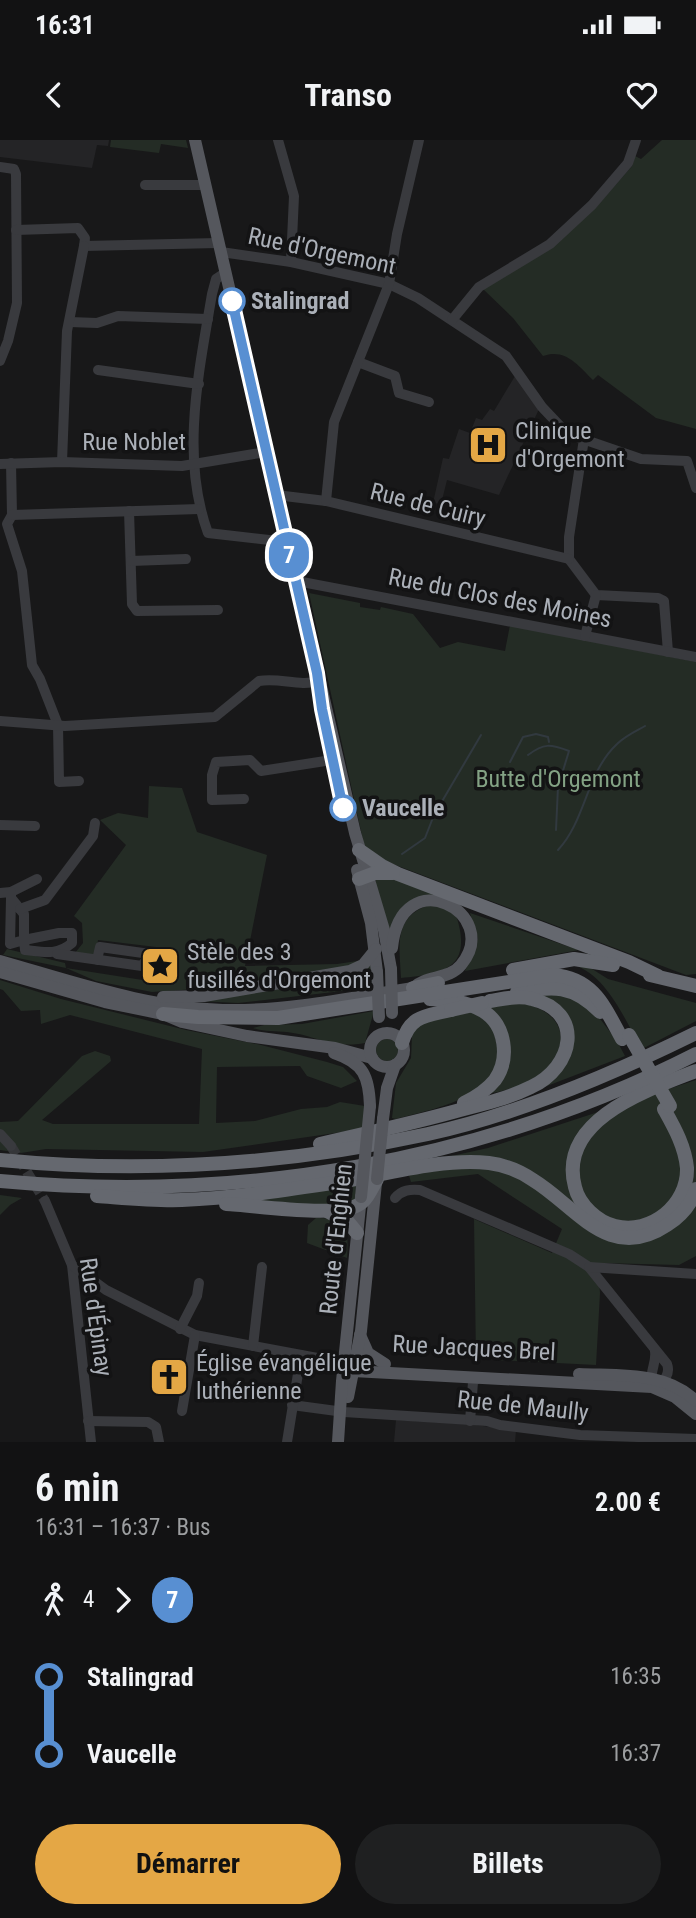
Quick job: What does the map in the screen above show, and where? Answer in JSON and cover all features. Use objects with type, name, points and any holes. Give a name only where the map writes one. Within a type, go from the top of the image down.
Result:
[{"type":"highway","points":[[359,850],[398,874],[629,962],[658,976]]},
{"type":"highway","points":[[363,878],[375,873],[398,874]]},
{"type":"highway","points":[[163,1014],[209,1018],[278,1018],[574,959],[598,961],[696,986]]},
{"type":"highway","points":[[504,972],[559,968],[582,974],[602,994],[690,1147],[693,1172],[690,1188],[684,1203],[661,1229]]},
{"type":"highway","points":[[410,993],[542,975],[565,975],[590,989],[605,1007],[614,1025]]},
{"type":"highway","points":[[486,1002],[513,992],[543,987],[561,988],[588,1001],[626,1037]]},
{"type":"highway","points":[[410,993],[474,1007],[490,1016],[503,1041],[502,1065],[495,1080],[474,1098],[439,1116]]},
{"type":"highway","points":[[293,1157],[321,1144],[439,1116],[532,1087],[554,1073],[562,1061],[567,1045],[566,1031],[560,1015],[551,1007],[527,998],[486,1002],[423,1017],[412,1022],[398,1039]]},
{"type":"highway","points":[[0,1160],[48,1165],[141,1168],[208,1166],[293,1157],[430,1133],[513,1109],[587,1082],[696,1033]]},
{"type":"highway","points":[[0,1181],[69,1188],[219,1185],[345,1170],[502,1133],[647,1079],[696,1054]]},
{"type":"highway","points":[[667,1107],[686,1159],[686,1180],[677,1202],[665,1215],[648,1225],[632,1228],[617,1227],[595,1216],[576,1193],[572,1168],[580,1140],[596,1122],[617,1106],[696,1071]]},
{"type":"highway","points":[[69,1188],[83,1195],[205,1199],[345,1181],[419,1168],[487,1163],[506,1167],[535,1181],[575,1215],[605,1233],[628,1238],[661,1229],[680,1217],[696,1189]]},
{"type":"highway","points":[[205,1199],[213,1203],[326,1210],[349,1208],[366,1198],[377,1179]]},
{"type":"highway","points":[[326,1210],[348,1222],[357,1233]]},
{"type":"main road","points":[[195,140],[363,878],[384,930],[391,970]]},
{"type":"main road","points":[[0,972],[105,1002],[163,1014],[182,1022],[247,1036],[349,1051],[384,1067],[395,1065],[404,1054],[385,1015],[359,850],[335,759]]},
{"type":"main road","points":[[0,961],[140,1000],[191,1007],[255,1010],[294,1007],[410,993],[420,981],[454,971],[464,961],[471,935],[464,915],[456,908],[432,900],[415,904],[403,914],[394,934],[391,970],[385,1015],[370,1046],[373,1060]]},
{"type":"main road","points":[[140,1000],[150,996],[204,996],[350,971],[363,965],[376,949]]},
{"type":"main road","points":[[377,1036],[384,1033],[398,1039]]},
{"type":"main road","points":[[325,1048],[352,1062],[365,1074],[369,1084],[370,1106]]},
{"type":"main road","name":"Route d'Enghien","points":[[350,1366],[360,1335],[373,1060]]},
{"type":"main road","name":"Route d'Enghien","points":[[377,1179],[384,1104],[395,1065]]},
{"type":"main road","name":"Route d'Enghien","points":[[338,1442],[350,1366],[357,1233],[366,1198]]},
{"type":"main road","points":[[360,1335],[368,1353],[385,1364]]},
{"type":"main road","name":"Rue Jacques Brel","points":[[350,1366],[385,1364],[663,1383]]},
{"type":"main road","name":"Rue Jacques Brel","points":[[350,1366],[479,1377],[663,1383]]},
{"type":"main road","points":[[663,1383],[696,1401]]},
{"type":"main road","points":[[663,1383],[696,1414]]},
{"type":"street","points":[[278,140],[294,197],[291,262]]},
{"type":"street","points":[[326,501],[334,422],[360,363],[389,284],[397,234],[419,140]]},
{"type":"street","points":[[452,320],[479,287],[550,244],[592,205],[628,163],[636,140]]},
{"type":"street","points":[[0,167],[14,169],[16,174],[17,303],[0,361]]},
{"type":"street","points":[[145,185],[206,185]]},
{"type":"street","points":[[16,230],[78,229],[85,238],[67,331],[62,462]]},
{"type":"street","name":"Rue d'Orgemont","points":[[84,246],[220,248],[389,284],[418,298],[506,356],[551,417],[574,436],[641,459],[689,463],[696,488]]},
{"type":"street","points":[[225,273],[216,279],[192,427],[199,509],[208,533],[286,542]]},
{"type":"street","points":[[70,322],[97,323],[118,316],[208,319]]},
{"type":"street","points":[[360,363],[395,376],[399,393],[429,402]]},
{"type":"street","points":[[98,370],[198,384]]},
{"type":"street","points":[[584,439],[569,537],[569,559],[596,595],[662,599],[666,605],[668,652]]},
{"type":"street","name":"Rue Noblet","points":[[0,464],[62,462],[182,466],[266,452]]},
{"type":"street","points":[[11,463],[12,515],[7,524],[22,570],[32,665],[58,725],[59,782],[79,781]]},
{"type":"street","name":"Rue de Cuiry","points":[[276,495],[326,501],[569,559]]},
{"type":"street","points":[[12,515],[199,509]]},
{"type":"street","points":[[129,511],[132,604],[137,611],[218,610]]},
{"type":"street","points":[[131,561],[186,559]]},
{"type":"street","name":"Rue du Clos des Moines","points":[[296,583],[696,657]]},
{"type":"street","points":[[585,636],[596,595]]},
{"type":"street","points":[[0,721],[58,725],[215,717],[259,681],[305,683],[318,678]]},
{"type":"street","points":[[244,799],[212,800],[212,775],[216,762],[250,760],[261,771],[335,759]]},
{"type":"street","points":[[20,909],[45,900],[93,836],[95,824]]},
{"type":"street","points":[[0,825],[35,826]]},
{"type":"street","points":[[7,894],[37,879]]},
{"type":"street","points":[[7,894],[24,914],[25,950],[53,953],[97,960],[142,966],[150,954],[100,947],[97,960]]},
{"type":"street","points":[[7,894],[10,944],[59,933],[72,933],[72,943],[65,950],[53,953]]},
{"type":"street","points":[[0,1134],[10,1146]]},
{"type":"street","points":[[395,1198],[410,1189],[420,1190],[569,1254],[589,1266],[667,1364],[663,1383]]},
{"type":"street","name":"Rue d'Épinay","points":[[45,1201],[72,1265],[91,1442]]},
{"type":"street","points":[[72,1265],[106,1290],[195,1335],[350,1366]]},
{"type":"street","points":[[589,1266],[696,1274]]},
{"type":"street","points":[[253,1346],[262,1267]]},
{"type":"street","points":[[180,1329],[197,1296],[199,1283]]},
{"type":"street","points":[[182,1410],[195,1335]]},
{"type":"street","points":[[654,1351],[663,1383]]},
{"type":"street","points":[[288,1442],[300,1355]]},
{"type":"street","points":[[470,1421],[473,1382],[479,1377]]},
{"type":"street","name":"Rue de Maully","points":[[292,1405],[342,1415],[487,1421],[580,1439],[696,1439]]},
{"type":"street","points":[[88,1420],[148,1422],[156,1427],[159,1442]]},
{"type":"shaded area","points":[[0,140],[109,140],[108,146],[97,145],[92,168],[0,157]]},
{"type":"shaded area","name":"Clinique d'Orgemont","points":[[515,376],[539,409],[499,495],[447,480],[441,504],[433,503],[443,458],[449,459],[459,429],[470,433],[476,418],[482,420],[490,409],[494,411]]},
{"type":"shaded area","points":[[396,1420],[516,1430],[515,1442],[394,1442]]},
{"type":"green space","points":[[111,140],[186,140],[188,148],[161,144],[159,153],[110,147]]},
{"type":"green space","points":[[662,140],[696,140],[696,429],[656,418],[598,375],[593,380],[565,356],[543,356],[513,318],[483,289],[551,248],[597,206],[632,166],[635,156],[641,159]]},
{"type":"green space","name":"Butte d'Orgemont","points":[[309,593],[360,603],[360,607],[380,610],[381,607],[413,614],[440,648],[458,642],[505,651],[510,625],[696,662],[696,974],[686,975],[377,858],[364,845]]},
{"type":"green space","points":[[149,786],[182,788],[197,832],[267,855],[245,966],[337,964],[364,960],[359,965],[241,986],[152,992],[96,981],[66,968],[168,984],[172,967],[153,960],[156,947],[98,940],[95,957],[75,953],[83,943],[82,923],[74,916],[126,845],[100,820],[118,813],[148,818]]},
{"type":"green space","points":[[376,876],[386,876],[451,899],[427,897],[391,934],[376,885]]},
{"type":"green space","points":[[429,905],[456,915],[461,946],[458,957],[443,970],[401,978],[400,944],[404,925],[409,917]]},
{"type":"green space","points":[[470,913],[579,950],[465,971],[478,939]]},
{"type":"green space","points":[[7,949],[65,963],[66,968],[3,955]]},
{"type":"green space","points":[[574,965],[589,967],[608,979],[696,1003],[696,1021],[642,1049],[606,989],[597,979]]},
{"type":"green space","points":[[372,966],[373,986],[368,988],[238,1003],[197,1001]]},
{"type":"green space","points":[[0,980],[61,999],[327,1062],[343,1067],[357,1081],[341,1088],[307,1076],[300,1066],[217,1067],[216,1123],[255,1121],[340,1102],[365,1106],[363,1129],[203,1152],[46,1149],[21,1153],[0,1150],[0,1122],[18,1121],[82,1056],[95,1051],[110,1056],[111,1061],[42,1120],[53,1124],[199,1124],[202,1049],[70,1015],[41,1024],[40,1010],[21,1011],[0,989]]},
{"type":"green space","points":[[562,992],[594,1011],[625,1056],[534,1091],[572,1037],[535,993]]},
{"type":"green space","points":[[509,1003],[536,1007],[547,1013],[560,1032],[561,1043],[556,1055],[541,1074],[512,1088],[488,1094],[504,1072],[489,1008]]},
{"type":"green space","points":[[374,1011],[365,1043],[334,1043],[298,1034],[253,1028],[302,1024]]},
{"type":"green space","points":[[473,1012],[487,1021],[496,1040],[497,1063],[490,1078],[478,1089],[446,1105],[392,1118],[396,1083],[411,1058],[412,1035],[419,1022]]},
{"type":"green space","points":[[387,1039],[395,1042],[398,1050],[395,1058],[387,1061],[379,1058],[376,1050],[379,1042]]},
{"type":"green space","points":[[696,1080],[696,1256],[679,1265],[602,1263],[598,1270],[600,1293],[596,1365],[476,1359],[474,1219],[552,1253],[562,1229],[478,1174],[411,1182],[406,1166],[488,1148]]},
{"type":"green space","points":[[357,1185],[356,1198],[347,1207],[252,1200]]},
{"type":"green space","points":[[0,1195],[22,1198],[0,1215]]},
{"type":"green space","points":[[316,1218],[335,1220],[344,1228],[348,1241],[347,1258],[307,1243],[308,1225]]},
{"type":"waterway","points":[[558,850],[575,825],[592,782],[607,756],[623,739],[645,726]]},
{"type":"waterway","points":[[510,762],[523,737],[536,734],[548,737],[549,742]]},
{"type":"waterway","points":[[402,854],[425,838],[434,815],[481,735]]},
{"type":"waterway","points":[[528,755],[547,746],[569,751],[558,787],[556,830]]},
{"type":"tunnel","points":[[11,1146],[45,1201]]},
{"type":"bus line","name":"7","points":[[232,301],[317,673],[343,808]]},
{"type":"place","name":"Stalingrad","points":[[232,301]]},
{"type":"place","name":"Clinique d'Orgemont","points":[[488,445]]},
{"type":"place","name":"Vaucelle","points":[[343,808]]},
{"type":"place","name":"Stèle des 3 fusillés d'Orgemont","points":[[160,966]]},
{"type":"place","name":"Église évangélique luthérienne","points":[[169,1377]]}]
